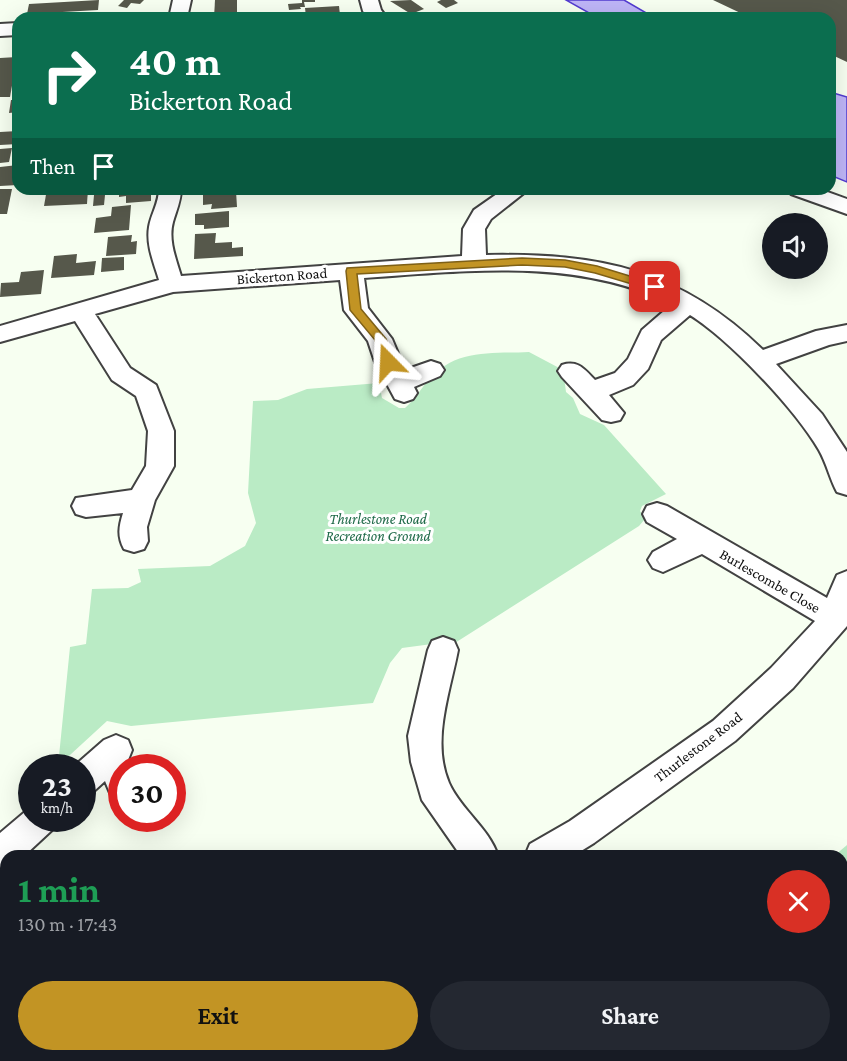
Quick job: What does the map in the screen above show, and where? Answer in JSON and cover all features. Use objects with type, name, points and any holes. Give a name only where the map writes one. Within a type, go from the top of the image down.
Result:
[{"type":"street","points":[[170,195],[170,203],[159,230],[172,284]]},
{"type":"street","points":[[474,263],[474,229],[482,215],[503,195]]},
{"type":"street","points":[[815,195],[847,207]]},
{"type":"street","name":"Bickerton Road","points":[[0,334],[172,284],[522,261],[582,266],[655,287],[707,315],[759,362]]},
{"type":"street","points":[[351,271],[356,310],[380,339],[401,388],[431,370]]},
{"type":"street","points":[[591,392],[624,379],[639,363],[651,336],[688,303]]},
{"type":"street","points":[[80,310],[121,374],[147,391],[161,431],[160,466],[141,500],[133,527],[134,541]]},
{"type":"street","points":[[847,333],[817,340],[759,362],[810,416],[824,435],[844,474],[847,485]]},
{"type":"street","points":[[571,371],[611,414]]},
{"type":"street","points":[[86,506],[141,500]]},
{"type":"street","name":"Burlescombe Close","points":[[657,514],[836,618]]},
{"type":"street","name":"Burlescombe Close","points":[[663,560],[681,549],[704,542]]},
{"type":"street","name":"Thurlestone Road","points":[[552,850],[582,832],[724,731],[782,678],[836,618],[847,583]]},
{"type":"street","points":[[443,650],[424,736],[428,762],[434,789],[477,850]]},
{"type":"street","points":[[4,850],[26,832]]},
{"type":"green space","name":"Thurlestone Road Recreation Ground","points":[[529,352],[563,370],[566,392],[573,398],[580,414],[604,425],[666,494],[642,506],[640,511],[645,519],[639,526],[447,648],[432,644],[402,648],[390,663],[373,703],[131,726],[107,721],[71,754],[59,754],[70,647],[86,644],[92,589],[128,588],[141,582],[138,569],[210,566],[245,546],[256,523],[248,493],[253,401],[278,400],[307,389],[379,383],[382,398],[399,408],[405,408],[426,383],[448,364],[460,358],[486,353]]},
{"type":"shaded area","points":[[566,0],[624,0],[645,12],[587,12]]},
{"type":"shaded area","points":[[836,94],[847,97],[847,182],[836,177]]},
{"type":"building","points":[[99,0],[98,10],[27,12],[29,4]]},
{"type":"building","points":[[124,0],[144,0],[140,4],[131,3],[127,8],[118,6]]},
{"type":"building","points":[[215,0],[237,0],[237,12],[214,12]]},
{"type":"building","points":[[302,0],[315,0],[315,2],[304,2],[305,7],[289,10],[288,4],[302,3]]},
{"type":"building","points":[[411,0],[424,9],[408,12],[390,1]]},
{"type":"building","points":[[454,0],[458,3],[446,8],[437,2]]},
{"type":"building","points":[[713,0],[847,0],[847,62],[836,57],[836,12],[738,12]]},
{"type":"building","points":[[339,6],[340,12],[305,12],[305,8]]},
{"type":"building","points":[[12,57],[10,97],[0,97],[0,58]]},
{"type":"building","points":[[11,100],[12,100],[12,113],[9,113]]},
{"type":"building","points":[[12,131],[12,144],[0,145],[0,132]]},
{"type":"building","points":[[12,148],[9,162],[0,163],[0,149]]},
{"type":"building","points":[[12,166],[12,185],[0,186],[0,167]]},
{"type":"building","points":[[0,189],[12,189],[7,214],[0,214]]},
{"type":"building","points":[[46,195],[88,195],[87,204],[44,206]]},
{"type":"building","points":[[94,195],[105,195],[104,205],[93,206]]},
{"type":"building","points":[[119,195],[151,195],[151,201],[126,203],[126,196],[119,197]]},
{"type":"building","points":[[203,195],[236,195],[237,207],[211,209],[212,204],[203,205]]},
{"type":"building","points":[[131,205],[129,230],[94,233],[96,218],[111,216],[112,207]]},
{"type":"building","points":[[229,211],[229,227],[204,229],[204,225],[195,225],[195,214]]},
{"type":"building","points":[[216,233],[215,243],[232,242],[232,248],[243,247],[243,256],[194,259],[195,234]]},
{"type":"building","points":[[132,235],[131,242],[137,241],[136,254],[106,256],[108,237]]},
{"type":"building","points":[[77,254],[76,263],[96,261],[94,275],[51,278],[54,256]]},
{"type":"building","points":[[124,257],[124,270],[101,272],[102,258]]},
{"type":"building","points":[[44,270],[41,294],[0,297],[1,283],[19,282],[21,272]]},
{"type":"route","points":[[388,362],[373,327],[356,310],[351,271],[522,261],[565,263],[655,287]]}]
